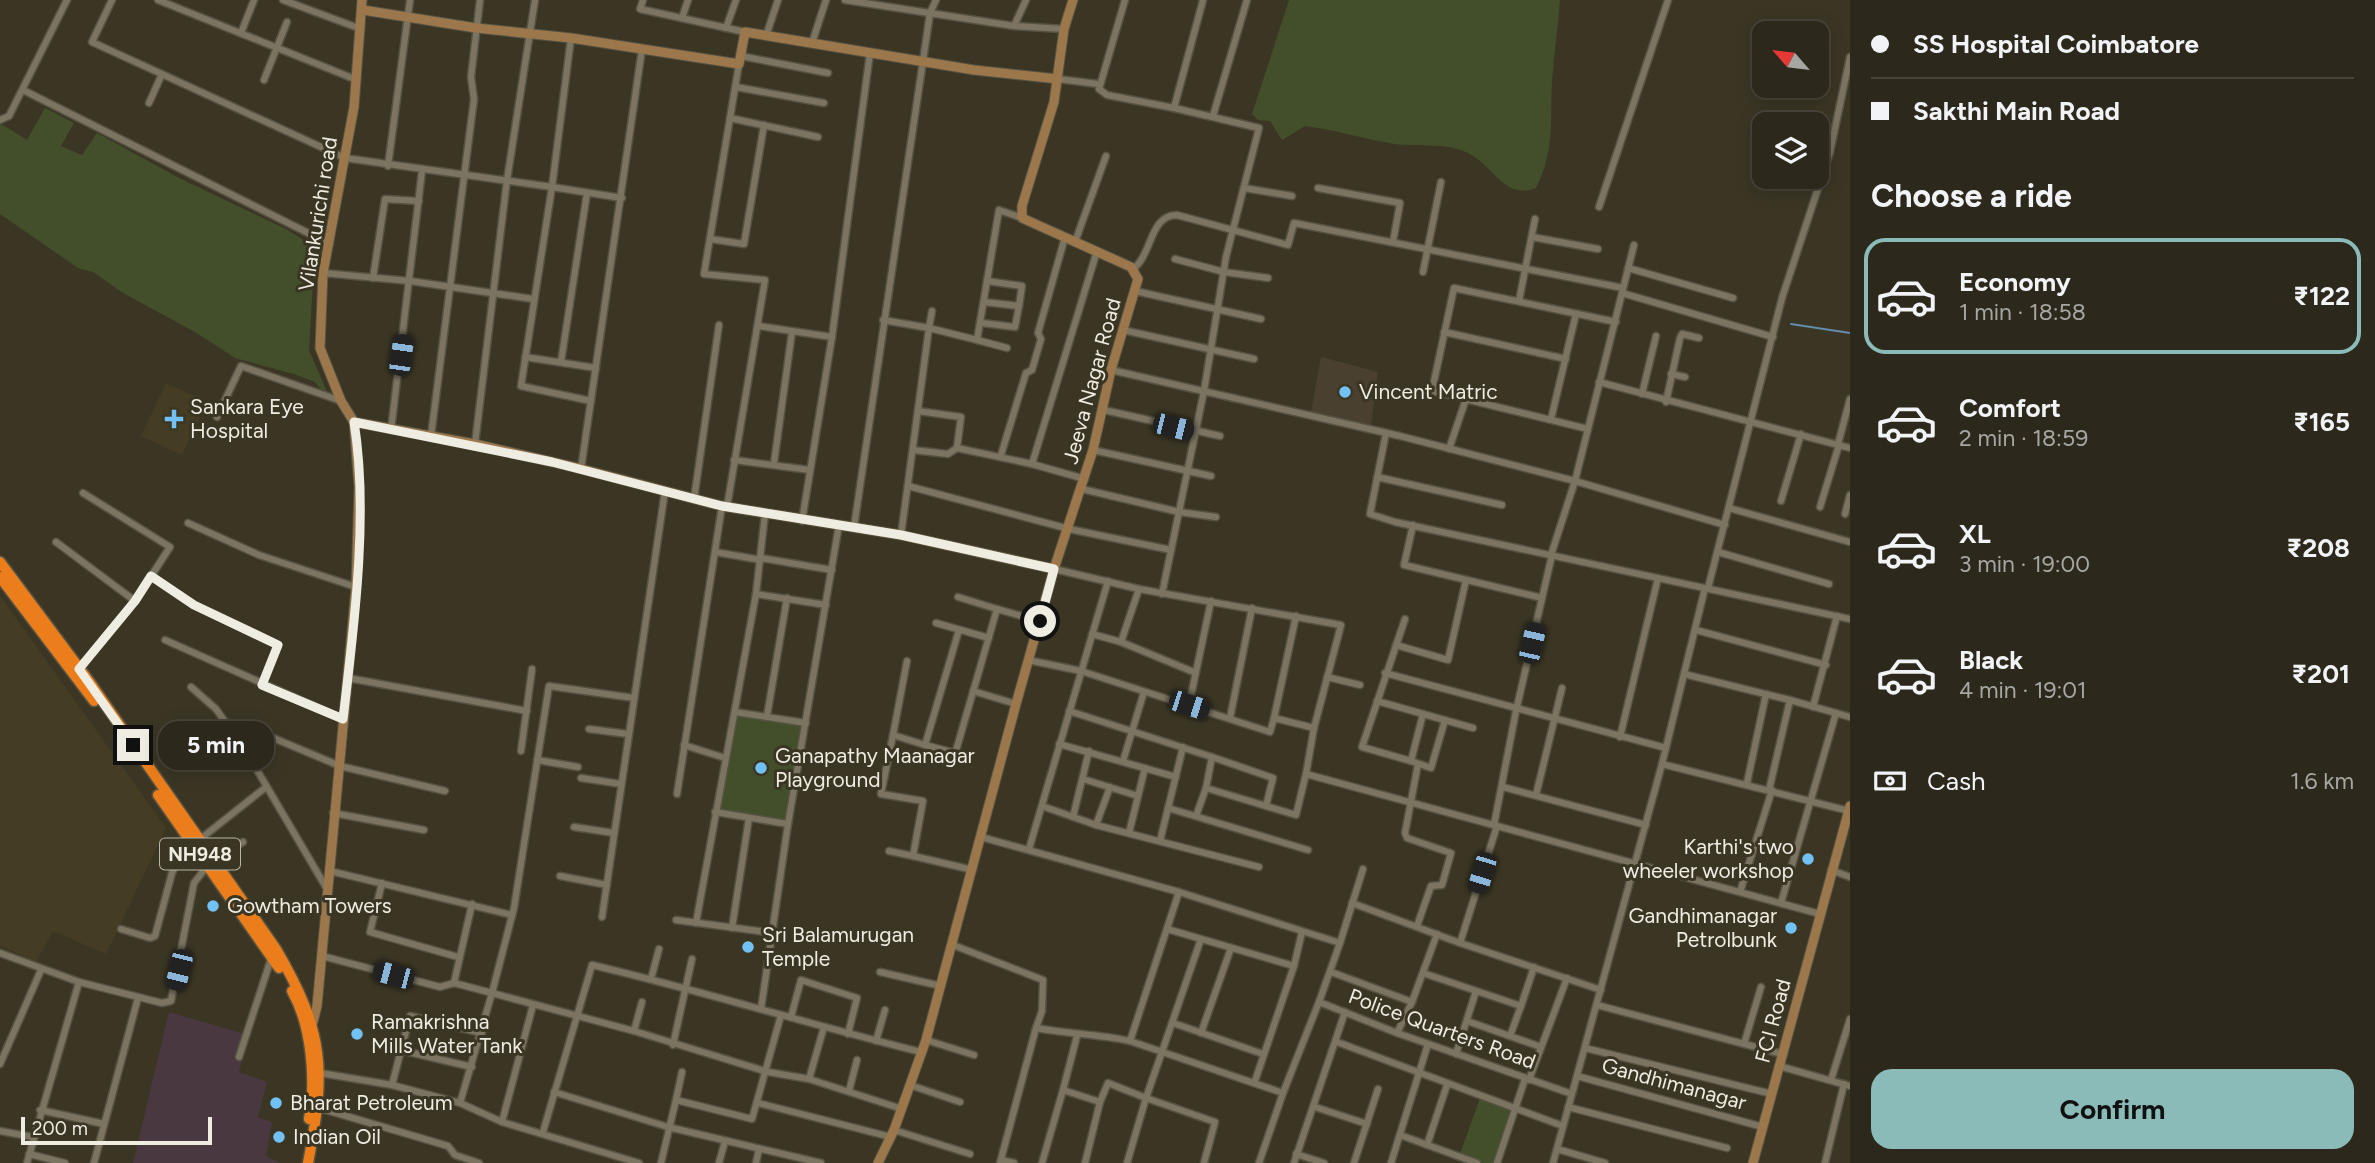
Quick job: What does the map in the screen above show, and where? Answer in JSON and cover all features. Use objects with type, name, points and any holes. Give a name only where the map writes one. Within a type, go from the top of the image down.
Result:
[{"type":"highway","name":"NH948","points":[[0,562],[79,669],[212,864],[295,996],[308,1023],[313,1077],[311,1108],[301,1163]]},
{"type":"highway","name":"NH948","points":[[0,577],[194,838]]},
{"type":"highway","name":"NH948","points":[[212,864],[276,950],[301,992],[320,1073],[319,1108],[308,1163]]},
{"type":"street","points":[[0,120],[9,116],[67,0]]},
{"type":"street","points":[[112,0],[92,42],[345,158],[622,198]]},
{"type":"street","points":[[240,33],[254,0]]},
{"type":"street","points":[[283,0],[361,29]]},
{"type":"street","points":[[388,166],[410,0]]},
{"type":"street","points":[[431,436],[474,99],[471,77],[480,0]]},
{"type":"street","points":[[475,444],[507,180],[535,0]]},
{"type":"street","points":[[643,0],[640,9],[766,36],[923,61],[1098,84]]},
{"type":"street","points":[[682,19],[688,0]]},
{"type":"street","points":[[726,28],[736,0]]},
{"type":"street","points":[[766,36],[778,0]]},
{"type":"street","points":[[812,43],[826,0]]},
{"type":"street","points":[[845,0],[884,3],[1014,26],[1064,29]]},
{"type":"street","points":[[854,527],[930,13],[936,0]]},
{"type":"street","points":[[1014,26],[1026,0]]},
{"type":"street","points":[[1022,218],[1022,206],[1059,79],[1064,29],[1073,0]]},
{"type":"street","points":[[1125,0],[1098,84],[1099,89],[1107,95],[1259,128],[1232,231],[1204,391],[1162,594]]},
{"type":"street","points":[[1174,108],[1203,0]]},
{"type":"street","points":[[1213,116],[1247,0]]},
{"type":"street","points":[[1599,207],[1668,0]]},
{"type":"street","points":[[162,1],[357,80]]},
{"type":"street","points":[[363,5],[408,18],[476,29],[571,37],[828,73]]},
{"type":"street","name":"Vilankurichi road","points":[[308,1023],[322,956],[333,813],[348,678],[359,488],[354,422],[341,401],[320,348],[323,273],[354,107],[363,5]]},
{"type":"street","points":[[264,79],[287,22]]},
{"type":"street","points":[[677,794],[715,552],[759,326],[765,280],[704,274],[745,32]]},
{"type":"street","points":[[571,37],[552,187],[521,386],[591,401]]},
{"type":"street","points":[[581,469],[642,49]]},
{"type":"street","points":[[802,522],[832,337],[870,53]]},
{"type":"street","points":[[1553,1163],[1646,825],[1773,337],[1830,152],[1850,57]]},
{"type":"street","points":[[149,103],[162,74]]},
{"type":"street","points":[[736,87],[824,103]]},
{"type":"street","points":[[23,90],[330,244]]},
{"type":"street","points":[[730,118],[818,136]]},
{"type":"street","points":[[709,239],[744,244],[764,125]]},
{"type":"street","points":[[1076,242],[1106,156]]},
{"type":"street","points":[[391,430],[422,171]]},
{"type":"street","points":[[1423,272],[1441,182]]},
{"type":"street","points":[[1244,188],[1292,196]]},
{"type":"street","points":[[1318,188],[1401,203],[1393,242]]},
{"type":"street","points":[[561,362],[587,193]]},
{"type":"street","points":[[373,278],[385,199],[419,201]]},
{"type":"street","points":[[977,340],[999,210],[1097,251],[1132,270],[1145,257],[1159,220],[1166,215],[1177,215],[1288,246],[1294,223],[1623,291],[1773,337]]},
{"type":"street","points":[[1519,301],[1535,219]]},
{"type":"street","points":[[1001,455],[1026,373],[1034,365],[1041,339],[1038,333],[1065,237]]},
{"type":"street","points":[[1532,237],[1598,249]]},
{"type":"street","points":[[1460,943],[1496,825],[1516,710],[1552,555],[1575,481],[1634,245]]},
{"type":"street","points":[[1032,464],[1097,251]]},
{"type":"street","points":[[1175,259],[1224,272],[1268,278]]},
{"type":"street","points":[[1628,268],[1733,298]]},
{"type":"street","name":"Jeeva Nagar Road","points":[[981,837],[1054,569],[1069,529],[1104,410],[1111,370],[1138,279],[1132,270]]},
{"type":"street","points":[[323,273],[410,281],[533,299]]},
{"type":"street","points":[[982,323],[1015,327],[1022,286],[987,281]]},
{"type":"street","points":[[1588,429],[1432,391],[1454,288],[1616,322]]},
{"type":"street","points":[[1135,291],[1261,319]]},
{"type":"street","points":[[984,302],[1019,306]]},
{"type":"street","points":[[901,535],[932,311]]},
{"type":"street","points":[[1551,419],[1576,314]]},
{"type":"street","points":[[883,320],[929,328],[1007,348]]},
{"type":"street","points":[[694,499],[719,325]]},
{"type":"street","points":[[759,326],[832,337]]},
{"type":"street","points":[[1123,330],[1254,359]]},
{"type":"street","points":[[774,463],[792,332]]},
{"type":"street","points":[[1444,332],[1566,359]]},
{"type":"street","points":[[1666,402],[1682,334],[1699,338]]},
{"type":"street","points":[[1642,394],[1656,336]]},
{"type":"street","points":[[525,357],[596,368]]},
{"type":"street","points":[[217,417],[241,366],[341,401]]},
{"type":"street","points":[[1111,370],[1386,433],[1575,481],[1725,525]]},
{"type":"street","points":[[1671,374],[1685,377]]},
{"type":"street","points":[[1599,383],[1850,448]]},
{"type":"street","points":[[1449,449],[1466,399]]},
{"type":"street","points":[[1820,507],[1850,399]]},
{"type":"street","points":[[1104,410],[1220,436]]},
{"type":"street","points":[[918,411],[961,417],[957,448]]},
{"type":"street","points":[[354,422],[475,444],[724,507],[802,522],[901,535],[1162,594],[1341,625],[1314,728],[1296,815],[1206,788]]},
{"type":"street","points":[[1386,433],[1370,514],[1413,526],[1850,619]]},
{"type":"street","points":[[1782,501],[1801,434]]},
{"type":"street","points":[[913,450],[948,454],[957,448],[1001,455],[1083,484],[1179,512],[1216,517]]},
{"type":"street","points":[[1093,450],[1211,475]]},
{"type":"street","points":[[734,460],[774,463],[810,470]]},
{"type":"street","points":[[1377,477],[1502,505]]},
{"type":"street","points":[[908,486],[1069,529],[1171,550]]},
{"type":"street","points":[[603,917],[665,491]]},
{"type":"street","points":[[79,669],[135,601],[170,547],[83,493]]},
{"type":"street","points":[[1845,514],[1850,495]]},
{"type":"street","points":[[1729,508],[1850,542]]},
{"type":"street","points":[[696,923],[756,594],[765,514]]},
{"type":"street","points":[[188,523],[259,555],[355,587]]},
{"type":"street","points":[[761,1009],[788,824],[839,525]]},
{"type":"street","points":[[1413,526],[1404,565],[1542,598]]},
{"type":"street","points":[[56,542],[135,601]]},
{"type":"street","points":[[715,552],[832,570]]},
{"type":"street","points":[[1718,552],[1829,584]]},
{"type":"street","points":[[151,576],[194,605],[278,645],[262,685]]},
{"type":"street","points":[[1620,737],[1658,578]]},
{"type":"street","points":[[1396,645],[1448,660],[1466,580]]},
{"type":"street","points":[[1029,849],[1108,581]]},
{"type":"street","points":[[1121,642],[1139,589]]},
{"type":"street","points":[[756,594],[826,605]]},
{"type":"street","points":[[958,597],[1040,621]]},
{"type":"street","points":[[767,716],[787,598]]},
{"type":"street","points":[[1189,705],[1211,601]]},
{"type":"street","points":[[1230,718],[1252,608]]},
{"type":"street","points":[[953,761],[997,609]]},
{"type":"street","points":[[1028,660],[1082,671],[1270,732],[1296,616]]},
{"type":"street","points":[[1813,707],[1837,616]]},
{"type":"street","points":[[1405,619],[1362,747],[1431,768],[1445,720]]},
{"type":"street","points":[[936,623],[989,638]]},
{"type":"street","points":[[925,744],[959,630]]},
{"type":"street","points":[[1696,630],[1826,664]]},
{"type":"street","points":[[1092,634],[1121,642],[1196,673]]},
{"type":"street","points":[[165,640],[343,719]]},
{"type":"street","points":[[907,661],[881,794],[923,801],[913,856]]},
{"type":"street","points":[[521,751],[532,669]]},
{"type":"street","points":[[1385,673],[1666,748]]},
{"type":"street","points":[[1685,674],[1850,718]]},
{"type":"street","points":[[1327,677],[1360,685]]},
{"type":"street","points":[[348,678],[527,711]]},
{"type":"street","points":[[460,1103],[482,1033],[512,915],[550,685],[634,698]]},
{"type":"street","points":[[191,687],[216,709],[247,754],[328,891]]},
{"type":"street","points":[[1536,795],[1562,688]]},
{"type":"street","points":[[973,691],[1016,704]]},
{"type":"street","points":[[1123,761],[1144,692]]},
{"type":"street","points":[[1747,783],[1766,694]]},
{"type":"street","points":[[1740,892],[1770,790],[1790,700]]},
{"type":"street","points":[[1377,701],[1473,728]]},
{"type":"street","points":[[1069,711],[1273,778],[1266,806]]},
{"type":"street","points":[[735,712],[806,723]]},
{"type":"street","points":[[1781,903],[1836,713]]},
{"type":"street","points":[[1417,926],[1431,886],[1441,885],[1451,853],[1407,838],[1405,833],[1412,802],[1423,714]]},
{"type":"street","points":[[1274,718],[1314,728]]},
{"type":"street","points":[[589,729],[628,734]]},
{"type":"street","points":[[247,754],[259,732],[340,766],[445,790]]},
{"type":"street","points":[[893,735],[955,753]]},
{"type":"street","points":[[1059,744],[1176,777]]},
{"type":"street","points":[[684,745],[725,758]]},
{"type":"street","points":[[1160,841],[1183,747]]},
{"type":"street","points":[[1073,817],[1089,751]]},
{"type":"street","points":[[1196,816],[1206,788],[1212,757]]},
{"type":"street","points":[[537,760],[578,767]]},
{"type":"street","points":[[1662,764],[1849,808]]},
{"type":"street","points":[[1129,833],[1145,768]]},
{"type":"street","points":[[1306,774],[1820,914]]},
{"type":"street","points":[[581,778],[621,784]]},
{"type":"street","points":[[1083,779],[1138,796]]},
{"type":"street","points":[[121,929],[154,937],[172,873],[194,838],[266,787]]},
{"type":"street","points":[[1096,825],[1110,787]]},
{"type":"street","points":[[1503,787],[1646,825]]},
{"type":"street","points":[[1042,806],[1096,825],[1259,867]]},
{"type":"street","points":[[1168,808],[1308,850]]},
{"type":"street","name":"FCI Road","points":[[1753,1163],[1849,808]]},
{"type":"street","points":[[715,812],[788,824]]},
{"type":"street","points":[[333,813],[424,830]]},
{"type":"street","points":[[732,928],[748,818]]},
{"type":"street","points":[[574,827],[614,833]]},
{"type":"street","points":[[878,1163],[893,1133],[926,1040],[981,837],[1179,892],[1340,943]]},
{"type":"street","points":[[1,956],[138,998],[162,1003],[171,1001],[194,883],[212,864],[243,842]]},
{"type":"street","points":[[889,851],[973,870]]},
{"type":"street","points":[[1319,1002],[1363,869]]},
{"type":"street","points":[[1832,870],[1850,877]]},
{"type":"street","points":[[330,871],[512,915]]},
{"type":"street","points":[[560,876],[607,885]]},
{"type":"street","points":[[382,883],[370,932],[458,957]]},
{"type":"street","points":[[1130,1041],[1179,892]]},
{"type":"street","points":[[1352,903],[1460,943],[1601,990]]},
{"type":"street","points":[[454,983],[472,904]]},
{"type":"street","points":[[676,920],[774,933]]},
{"type":"street","points":[[1167,929],[1294,966]]},
{"type":"street","points":[[1255,1082],[1294,966],[1302,932]]},
{"type":"street","points":[[1397,1033],[1412,1002],[1437,934]]},
{"type":"street","points":[[1127,1163],[1146,1098],[1201,939]]},
{"type":"street","points":[[953,945],[1043,980],[1042,1011],[1000,1161],[1014,1163]]},
{"type":"street","points":[[652,979],[659,948]]},
{"type":"street","points":[[1202,1033],[1231,948]]},
{"type":"street","points":[[239,1057],[272,956]]},
{"type":"street","points":[[322,956],[440,987],[454,983],[492,993],[634,1031],[768,1072],[809,1079],[902,1109]]},
{"type":"street","points":[[673,1045],[692,959]]},
{"type":"street","points":[[543,1132],[592,965],[686,987],[848,1034],[921,1052]]},
{"type":"street","points":[[1510,1036],[1535,968]]},
{"type":"street","points":[[0,1064],[41,970]]},
{"type":"street","points":[[880,972],[941,986]]},
{"type":"street","points":[[1331,972],[1412,1002]]},
{"type":"street","points":[[1423,973],[1521,1006]]},
{"type":"street","points":[[1497,1163],[1567,978]]},
{"type":"street","points":[[791,1017],[801,980],[857,998],[848,1034]]},
{"type":"street","points":[[27,1163],[40,1110],[79,982]]},
{"type":"street","points":[[1744,1044],[1760,987]]},
{"type":"street","points":[[1456,1054],[1476,991]]},
{"type":"street","points":[[94,1163],[138,998]]},
{"type":"street","points":[[634,1031],[642,1002]]},
{"type":"street","name":"Police Quarters Road","points":[[1259,1163],[1319,1002],[1397,1033],[1572,1094]]},
{"type":"street","points":[[502,1122],[533,1005]]},
{"type":"street","points":[[1597,1005],[1782,1054]]},
{"type":"street","points":[[876,1041],[885,1010]]},
{"type":"street","points":[[1294,1163],[1345,1012]]},
{"type":"street","points":[[676,1101],[752,1119],[768,1072],[781,1015]]},
{"type":"street","points":[[391,1085],[410,1016],[482,1033]]},
{"type":"street","points":[[1831,1080],[1850,1019]]},
{"type":"street","points":[[1467,1021],[1541,1047]]},
{"type":"street","points":[[1173,1023],[1263,1054]]},
{"type":"street","points":[[809,1079],[824,1027]]},
{"type":"street","points":[[1036,1028],[1077,1036],[1098,1034],[1130,1041],[1283,1093]]},
{"type":"street","points":[[1042,1163],[1077,1036]]},
{"type":"street","points":[[926,1040],[974,1055]]},
{"type":"street","points":[[1336,1042],[1563,1126]]},
{"type":"street","points":[[1391,1163],[1428,1044]]},
{"type":"street","points":[[1585,1048],[1772,1094]]},
{"type":"street","points":[[400,1050],[472,1067]]},
{"type":"street","points":[[849,1091],[857,1060]]},
{"type":"street","points":[[1779,1066],[1847,1085],[1825,1163]]},
{"type":"street","points":[[661,1163],[682,1072]]},
{"type":"street","points":[[320,1073],[391,1085],[460,1103],[502,1122],[543,1132],[639,1163]]},
{"type":"street","name":"Gandhimanagar","points":[[1577,1076],[1763,1127]]},
{"type":"street","points":[[1085,1163],[1100,1102],[1108,1083],[1215,1122],[1204,1163]]},
{"type":"street","points":[[1427,1145],[1447,1084]]},
{"type":"street","points":[[910,1085],[960,1102]]},
{"type":"street","points":[[1063,1090],[1100,1102]]},
{"type":"street","points":[[1354,1163],[1378,1090]]},
{"type":"street","points":[[554,1092],[668,1128],[800,1161],[821,1163]]},
{"type":"street","points":[[758,1103],[893,1133],[970,1154]]},
{"type":"street","points":[[1315,1107],[1367,1124]]},
{"type":"street","points":[[1568,1107],[1727,1148]]},
{"type":"street","points":[[319,1108],[448,1146],[455,1155],[479,1163]]},
{"type":"street","points":[[40,1110],[104,1125]]},
{"type":"street","points":[[0,1131],[33,1137]]},
{"type":"street","points":[[1400,1135],[1477,1163]]},
{"type":"street","points":[[719,1163],[725,1141]]},
{"type":"street","points":[[755,1163],[759,1149]]},
{"type":"street","points":[[1557,1149],[1605,1163]]},
{"type":"street","points":[[29,1154],[65,1163]]},
{"type":"street","points":[[1296,1154],[1324,1163]]},
{"type":"shaded area","name":"Vincent Matric","points":[[1321,357],[1378,372],[1371,425],[1311,412]]},
{"type":"shaded area","name":"Sankara Eye Hospital","points":[[166,383],[207,402],[182,455],[141,436]]},
{"type":"shaded area","points":[[0,596],[166,828],[106,954],[53,931],[36,962],[0,945]]},
{"type":"shaded area","points":[[169,1012],[248,1035],[239,1072],[267,1082],[258,1117],[272,1122],[266,1156],[280,1163],[133,1163]]},
{"type":"green space","points":[[1289,0],[1560,0],[1549,148],[1536,188],[1516,190],[1470,154],[1453,148],[1395,144],[1305,126],[1282,140],[1270,121],[1258,120],[1252,114]]},
{"type":"green space","points":[[45,108],[74,123],[61,146],[82,155],[97,133],[181,179],[286,229],[305,241],[314,263],[309,350],[327,392],[322,391],[315,382],[294,374],[235,358],[195,332],[123,293],[93,272],[78,268],[0,214],[0,123],[27,140]]},
{"type":"green space","name":"Ganapathy Maanagar Playground","points":[[735,712],[806,723],[788,824],[715,812]]},
{"type":"green space","points":[[1480,1098],[1513,1111],[1495,1163],[1483,1163],[1460,1154]]},
{"type":"waterway","points":[[1791,324],[1850,333]]},
{"type":"place","name":"Vincent Matric","points":[[1345,392]]},
{"type":"place","name":"Sankara Eye Hospital","points":[[174,419]]},
{"type":"place","name":"Ganapathy Maanagar Playground","points":[[761,768]]},
{"type":"place","name":"Karthi's two wheeler workshop","points":[[1808,859]]},
{"type":"place","name":"Gowtham Towers","points":[[213,906]]},
{"type":"place","name":"Gandhimanagar Petrolbunk","points":[[1791,928]]},
{"type":"place","name":"Sri Balamurugan Temple","points":[[748,947]]},
{"type":"place","name":"Ramakrishna Mills Water Tank","points":[[357,1034]]},
{"type":"place","name":"Bharat Petroleum","points":[[276,1103]]},
{"type":"place","name":"Indian Oil","points":[[279,1137]]},
{"type":"route","points":[[133,745],[79,669],[135,601],[151,576],[194,605],[278,645],[262,685],[343,719],[355,587],[359,488],[354,422],[475,444],[722,506],[802,522],[901,535],[1054,569],[1040,621]]}]
